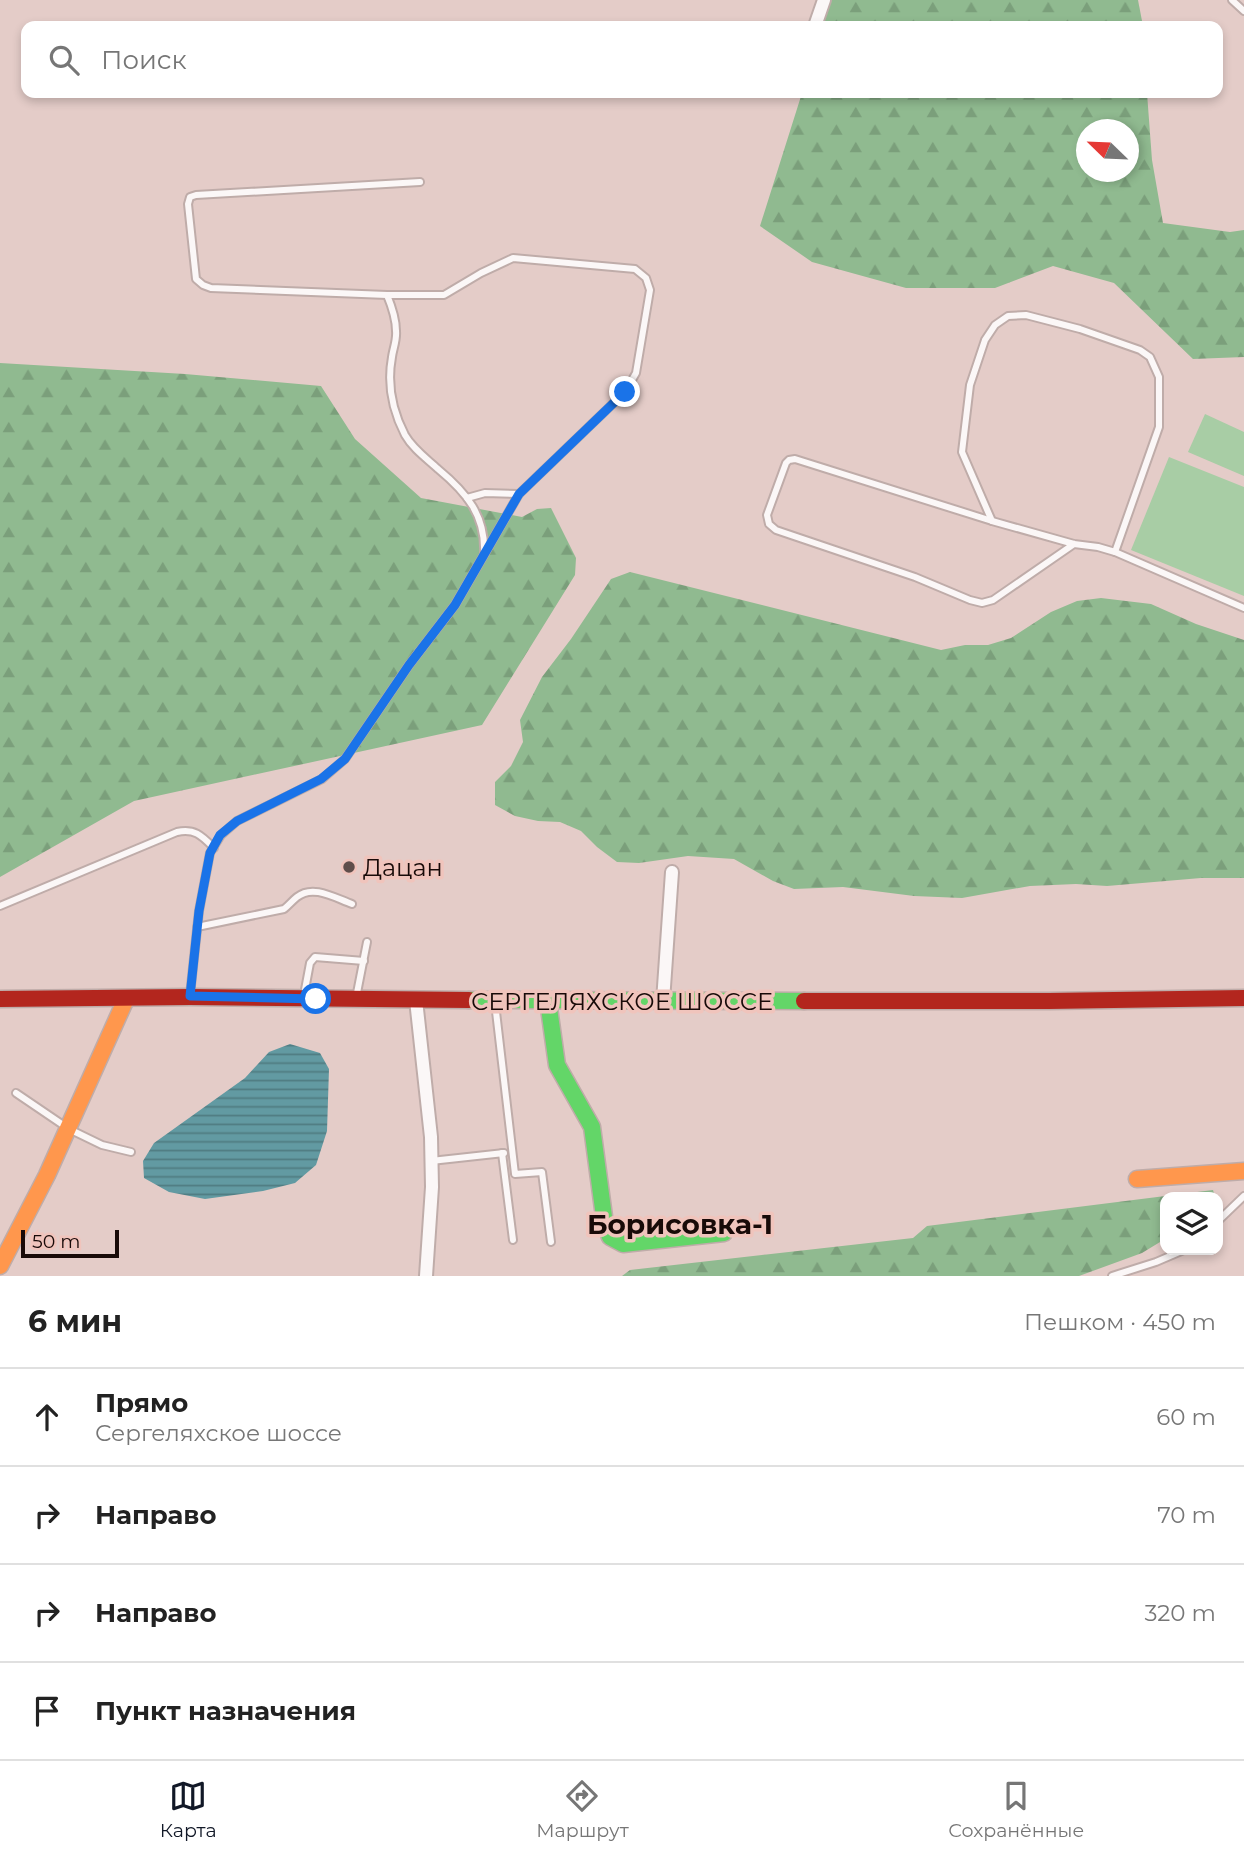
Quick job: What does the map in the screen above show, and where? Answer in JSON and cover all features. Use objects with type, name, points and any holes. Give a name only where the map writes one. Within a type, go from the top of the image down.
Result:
[{"type":"main road","name":"СЕРГЕЛЯХСКОЕ ШОССЕ","points":[[0,999],[190,996],[495,1001],[1049,1001],[1244,998]]},
{"type":"main road","points":[[0,1266],[69,1129],[126,999]]},
{"type":"main road","points":[[548,1001],[557,1065],[592,1127],[605,1224],[610,1237],[623,1244],[723,1233]]},
{"type":"main road","points":[[1137,1179],[1244,1171]]},
{"type":"street","points":[[817,21],[824,0]]},
{"type":"street","points":[[663,1001],[671,872]]},
{"type":"street","points":[[416,1000],[431,1138],[432,1187],[426,1276]]},
{"type":"lane","points":[[1232,0],[1244,11]]},
{"type":"lane","points":[[190,996],[197,928],[210,853],[220,835],[237,821],[321,779],[345,759],[409,665],[455,605],[519,494],[625,392],[636,373],[650,290],[646,278],[635,269],[513,258],[444,295],[211,288],[196,279],[188,204],[190,197],[196,194],[420,183]]},
{"type":"lane","points":[[387,295],[397,334],[391,359],[389,387],[394,410],[406,436],[421,455],[454,483],[476,510],[483,530],[484,556]]},
{"type":"lane","points":[[992,521],[962,452],[970,385],[985,340],[995,325],[1008,316],[1026,315],[1080,329],[1140,350],[1150,357],[1158,377],[1159,427],[1115,552]]},
{"type":"lane","points":[[1074,544],[993,600],[982,603],[915,577],[776,530],[769,524],[767,515],[786,463],[795,459],[992,521],[1074,544],[1115,552],[1244,608]]},
{"type":"lane","points":[[467,498],[485,493],[519,494]]},
{"type":"lane","points":[[0,906],[177,832],[196,832],[214,848]]},
{"type":"lane","points":[[197,928],[284,909],[307,892],[318,891],[352,904]]},
{"type":"lane","points":[[356,999],[367,942]]},
{"type":"lane","points":[[303,999],[310,963],[315,957],[363,961]]},
{"type":"lane","points":[[495,1001],[515,1174],[542,1172],[551,1242]]},
{"type":"lane","points":[[16,1093],[69,1129],[102,1145],[131,1153]]},
{"type":"lane","points":[[431,1161],[513,1152]]},
{"type":"lane","points":[[502,1153],[513,1240]]},
{"type":"lane","points":[[1223,1216],[1244,1196]]},
{"type":"lane","points":[[1112,1276],[1173,1255]]},
{"type":"green space","points":[[831,0],[1138,0],[1142,21],[825,21]]},
{"type":"green space","points":[[800,98],[1147,98],[1152,160],[1163,223],[1230,232],[1244,230],[1244,357],[1193,359],[1114,283],[1053,266],[995,288],[906,288],[812,262],[760,226]]},
{"type":"green space","points":[[0,363],[185,374],[321,386],[355,439],[421,498],[522,517],[537,509],[551,508],[576,558],[575,575],[482,725],[134,801],[0,877]]},
{"type":"green space","points":[[1205,414],[1244,432],[1244,476],[1188,452]]},
{"type":"green space","points":[[1169,457],[1244,487],[1244,596],[1131,550]]},
{"type":"green space","points":[[630,572],[941,650],[965,645],[988,645],[1011,638],[1051,612],[1077,601],[1101,598],[1151,604],[1196,624],[1244,640],[1244,878],[1201,878],[1107,886],[1030,886],[962,898],[914,896],[843,887],[794,889],[773,881],[734,859],[688,856],[639,863],[617,862],[581,831],[560,822],[515,816],[495,805],[495,782],[511,766],[523,742],[520,720],[542,677],[611,579]]},
{"type":"green space","points":[[1160,1197],[1160,1242],[1142,1253],[1079,1276],[622,1276],[630,1270],[913,1238],[927,1226]]},
{"type":"water","points":[[290,1044],[320,1053],[329,1069],[327,1131],[316,1165],[295,1183],[263,1191],[205,1199],[169,1192],[144,1178],[143,1161],[154,1143],[245,1078],[269,1052]]},
{"type":"traffic: fast","points":[[469,1000],[804,1001]]},
{"type":"traffic: fast","points":[[548,1001],[557,1065],[592,1127],[605,1224],[610,1237],[623,1244],[724,1233]]},
{"type":"traffic: slow","points":[[0,1266],[47,1175],[126,999]]},
{"type":"traffic: slow","points":[[1137,1179],[1244,1171]]},
{"type":"traffic: jam","points":[[0,999],[190,997],[469,1000]]},
{"type":"traffic: jam","points":[[804,1001],[1244,998]]},
{"type":"place","name":"Дацан","points":[[349,867]]},
{"type":"district","name":"Борисовка-1","points":[[680,1224]]},
{"type":"route","points":[[316,999],[190,996],[199,911],[210,853],[220,835],[237,821],[321,779],[345,759],[409,665],[455,605],[519,494],[625,392]]}]
